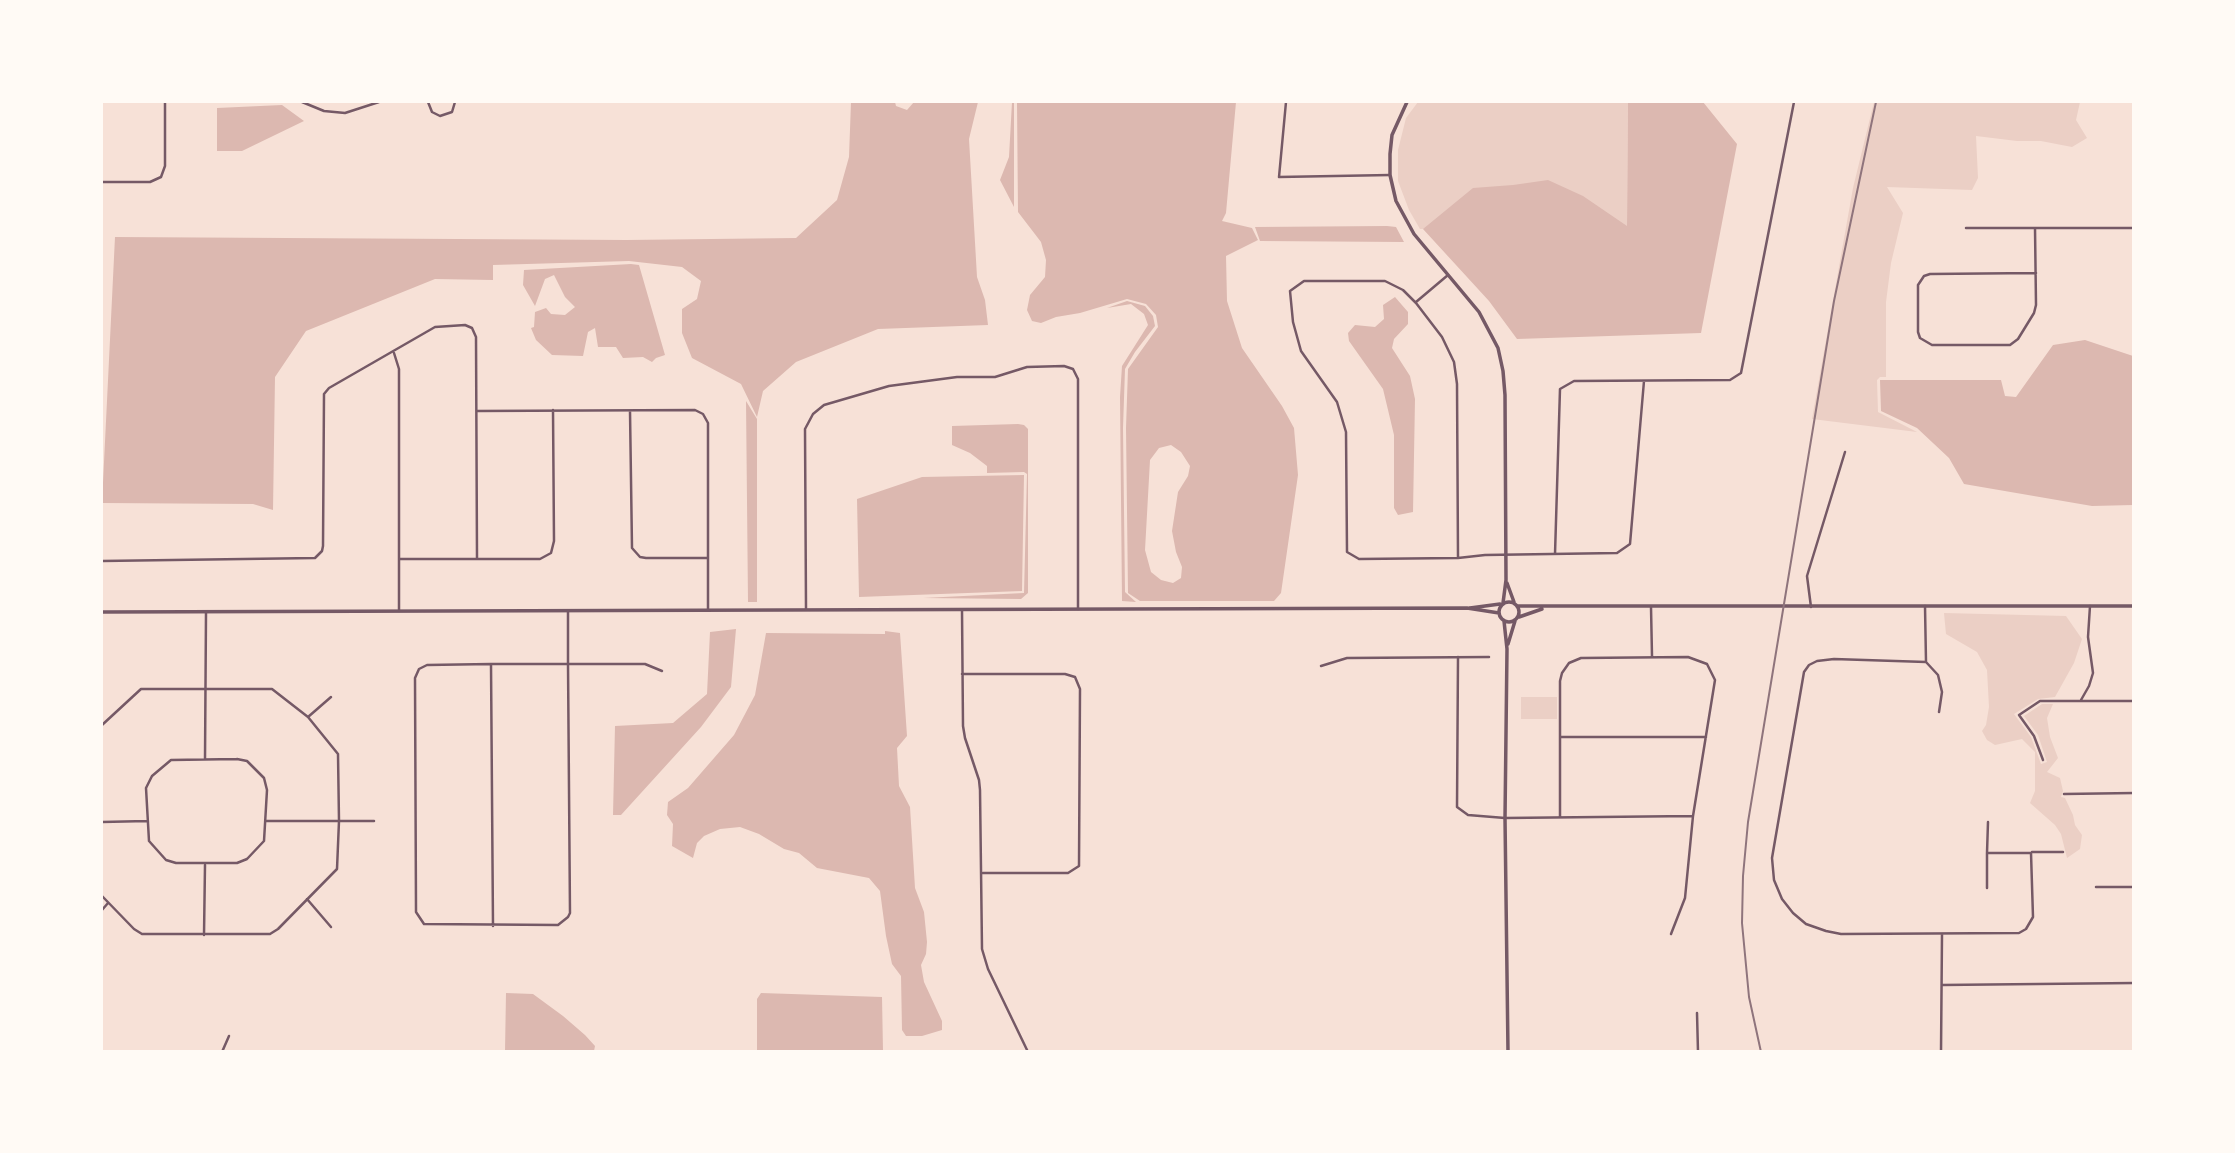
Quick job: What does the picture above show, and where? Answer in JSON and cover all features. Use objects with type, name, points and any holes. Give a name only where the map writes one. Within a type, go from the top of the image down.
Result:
[{"type":"street","points":[[102,182],[150,182],[161,177],[165,166],[165,102]]},
{"type":"street","points":[[303,102],[324,111],[345,113],[379,102]]},
{"type":"street","points":[[428,102],[432,113],[440,116],[452,111],[455,102]]},
{"type":"street","points":[[1286,102],[1279,177],[1390,175]]},
{"type":"street","points":[[1407,102],[1392,135],[1390,175],[1396,201],[1405,220],[1479,312],[1498,348],[1500,359],[1505,395],[1506,580],[1499,613]]},
{"type":"street","points":[[1555,555],[1560,389],[1574,381],[1730,380],[1741,373],[1793,102]]},
{"type":"street","points":[[1966,228],[2133,228]]},
{"type":"street","points":[[2035,228],[2036,273],[2036,305],[2018,339],[2010,345],[1932,345],[1920,338],[1918,285],[1924,276],[2036,273]]},
{"type":"street","points":[[1416,303],[1448,275]]},
{"type":"street","points":[[1458,558],[1457,384],[1454,362],[1441,337],[1403,290],[1385,281],[1304,281],[1290,290],[1293,322],[1301,351],[1337,402],[1346,432],[1348,552],[1359,559],[1458,558],[1485,555],[1617,554],[1630,544],[1644,381]]},
{"type":"street","points":[[102,561],[310,558],[319,555],[323,546],[323,397],[329,388],[435,327],[465,325],[472,328],[476,337],[478,558]]},
{"type":"street","points":[[393,352],[399,369],[399,611]]},
{"type":"street","points":[[806,609],[806,429],[813,414],[824,405],[889,386],[957,377],[995,377],[1027,367],[1064,366],[1073,369],[1078,379],[1078,609]]},
{"type":"street","points":[[400,559],[540,559],[551,553],[554,541],[553,410]]},
{"type":"street","points":[[631,410],[631,541],[635,553],[646,558],[708,558]]},
{"type":"street","points":[[477,411],[695,410],[706,418],[708,610]]},
{"type":"street","points":[[1811,607],[1807,576],[1844,452]]},
{"type":"street","points":[[1506,580],[1516,605],[1517,618],[1507,649]]},
{"type":"street","points":[[102,612],[1467,608],[1509,601],[1516,605],[1545,608],[2133,606]]},
{"type":"street","points":[[1925,606],[1926,662],[1938,675],[1942,692],[1939,712]]},
{"type":"street","points":[[2081,700],[2093,673],[2088,637],[2090,606]]},
{"type":"street","points":[[1651,607],[1651,657]]},
{"type":"street","points":[[1467,608],[1499,613],[1504,621],[1507,649],[1505,817],[1508,1052]]},
{"type":"street","points":[[1504,621],[1510,622],[1545,608]]},
{"type":"street","points":[[962,610],[965,738],[979,780],[981,938],[985,959],[1028,1052]]},
{"type":"street","points":[[568,611],[568,664],[568,917],[558,925],[429,926],[421,922],[416,912],[417,673],[427,665],[491,664],[568,664],[645,664],[662,671]]},
{"type":"street","points":[[205,759],[206,612]]},
{"type":"street","points":[[1458,657],[1457,807],[1468,816],[1693,816]]},
{"type":"street","points":[[1321,666],[1347,658],[1489,657]]},
{"type":"street","points":[[1560,817],[1560,681],[1569,663],[1581,658],[1651,657],[1696,659],[1711,668],[1715,680],[1693,816],[1685,898],[1671,934]]},
{"type":"street","points":[[1926,662],[1825,660],[1809,665],[1804,672],[1772,858],[1774,880],[1782,899],[1806,924],[1840,934],[2018,933],[2026,929],[2032,916],[2031,852]]},
{"type":"street","points":[[491,664],[493,926]]},
{"type":"street","points":[[962,674],[1065,674],[1075,677],[1080,689],[1079,866],[1068,873],[981,873]]},
{"type":"street","points":[[102,725],[141,689],[272,689],[308,717],[338,754],[337,869],[270,934],[142,934],[102,896]]},
{"type":"street","points":[[308,717],[331,697]]},
{"type":"street","points":[[2043,760],[2034,736],[2019,715],[2040,701],[2133,701]]},
{"type":"street","points":[[102,715],[106,720]]},
{"type":"street","points":[[1560,737],[1706,737]]},
{"type":"street","points":[[171,760],[247,761],[264,778],[267,790],[264,841],[247,859],[237,863],[176,863],[166,860],[149,841],[147,821],[146,788],[152,776],[171,760]]},
{"type":"street","points":[[2064,794],[2133,793]]},
{"type":"street","points":[[102,822],[147,821]]},
{"type":"street","points":[[267,821],[374,821]]},
{"type":"street","points":[[1987,822],[1987,888]]},
{"type":"street","points":[[1987,853],[2063,852]]},
{"type":"street","points":[[204,935],[205,863]]},
{"type":"street","points":[[2096,887],[2133,887]]},
{"type":"street","points":[[307,899],[331,927]]},
{"type":"street","points":[[102,910],[108,903]]},
{"type":"street","points":[[1941,1052],[1942,934]]},
{"type":"street","points":[[1942,985],[2133,983]]},
{"type":"street","points":[[1697,1013],[1698,1052]]},
{"type":"street","points":[[222,1052],[229,1037]]},
{"type":"shaded area","points":[[851,102],[895,102],[896,106],[907,110],[914,102],[978,102],[969,139],[977,277],[985,300],[988,325],[878,329],[796,362],[763,391],[757,417],[741,384],[692,358],[682,333],[682,309],[697,299],[701,281],[682,267],[629,261],[493,265],[493,280],[435,279],[306,331],[275,377],[273,510],[253,504],[102,503],[115,237],[627,240],[796,238],[837,200],[849,157]]},
{"type":"shaded area","points":[[1012,102],[1014,207],[1000,180],[1009,157]]},
{"type":"shaded area","points":[[1017,102],[1236,102],[1226,213],[1222,221],[1252,228],[1258,240],[1226,256],[1227,301],[1242,348],[1294,428],[1298,475],[1281,593],[1274,601],[1140,601],[1128,593],[1128,369],[1158,327],[1156,315],[1146,304],[1127,299],[1041,323],[1032,321],[1027,310],[1030,295],[1045,277],[1046,260],[1041,242],[1018,212]],"holes":[[[1171,445],[1181,452],[1190,466],[1188,476],[1178,492],[1172,531],[1182,567],[1181,578],[1173,583],[1161,580],[1151,572],[1145,550],[1150,460],[1159,448]]]},
{"type":"shaded area","points":[[1418,102],[1628,102],[1627,227],[1420,229],[1398,181],[1398,150],[1406,118]]},
{"type":"shaded area","points":[[1703,102],[1737,144],[1701,333],[1517,339],[1489,301],[1423,229],[1473,188],[1548,180],[1583,196],[1627,226],[1628,103]]},
{"type":"shaded area","points":[[1874,102],[2080,102],[2076,120],[2087,138],[2072,147],[2041,141],[1976,136],[1978,178],[1972,190],[1887,187],[1903,213],[1891,263],[1886,302],[1886,377],[1877,380],[1878,412],[1917,432],[1812,419],[1853,188]]},
{"type":"shaded area","points":[[282,105],[304,121],[242,151],[217,151],[217,108]]},
{"type":"shaded area","points":[[1255,227],[1396,227],[1404,242],[1260,241]]},
{"type":"shaded area","points":[[639,265],[665,355],[652,362],[643,357],[623,358],[616,347],[598,347],[595,328],[588,332],[583,356],[552,355],[536,340],[531,328],[534,327],[535,312],[546,308],[551,314],[565,315],[575,307],[565,297],[554,275],[545,279],[535,306],[523,285],[524,270]]},
{"type":"shaded area","points":[[1395,297],[1408,312],[1408,324],[1394,339],[1392,348],[1410,376],[1415,399],[1413,512],[1398,515],[1394,508],[1394,435],[1383,389],[1349,341],[1348,333],[1355,325],[1375,327],[1384,319],[1383,305]]},
{"type":"shaded area","points":[[1127,301],[1145,306],[1153,316],[1155,326],[1125,369],[1125,592],[1136,602],[1122,601],[1120,397],[1122,366],[1148,325],[1144,314],[1131,304],[1107,308]]},
{"type":"shaded area","points":[[2085,340],[2133,356],[2133,505],[2092,506],[1964,484],[1949,458],[1917,428],[1881,411],[1880,380],[2001,380],[2005,396],[2016,397],[2053,345]]},
{"type":"shaded area","points":[[746,401],[757,419],[757,602],[748,602]]},
{"type":"shaded area","points":[[1018,424],[1028,429],[1028,593],[1021,599],[923,598],[1024,593],[1027,474],[987,473],[987,466],[970,453],[952,445],[952,426]]},
{"type":"shaded area","points":[[1024,475],[1022,591],[859,597],[857,499],[922,477]]},
{"type":"shaded area","points":[[1944,613],[2066,616],[2082,639],[2074,663],[2055,697],[2038,699],[2014,714],[2031,737],[2041,764],[2047,762],[2038,735],[2024,716],[2042,704],[2053,704],[2047,718],[2050,737],[2058,758],[2047,772],[2060,778],[2063,791],[2061,797],[2065,798],[2075,825],[2082,835],[2080,849],[2067,858],[2061,834],[2055,825],[2030,803],[2035,791],[2035,752],[2022,739],[1995,745],[1987,740],[1982,731],[1986,725],[1989,707],[1987,670],[1977,652],[1946,634]]},
{"type":"shaded area","points":[[736,629],[731,687],[701,727],[621,815],[613,815],[615,726],[673,723],[707,694],[710,632]]},
{"type":"shaded area","points":[[885,631],[900,633],[907,736],[897,748],[899,786],[910,807],[915,888],[924,912],[927,942],[921,965],[924,982],[942,1021],[942,1030],[922,1036],[906,1036],[902,1030],[901,976],[892,964],[880,891],[869,878],[817,868],[799,853],[784,849],[759,834],[740,827],[720,829],[704,836],[697,843],[693,858],[672,846],[673,824],[667,815],[668,802],[688,788],[734,735],[755,695],[766,633],[885,634]]},
{"type":"shaded area","points":[[1521,697],[1557,697],[1557,719],[1521,719]]},
{"type":"shaded area","points":[[506,993],[533,994],[585,1035],[595,1046],[594,1051],[505,1051]]},
{"type":"shaded area","points":[[761,993],[882,997],[883,1051],[757,1051],[757,999]]},
{"type":"railway","points":[[1761,1052],[1749,997],[1742,923],[1748,822],[1834,301],[1876,102]]}]
